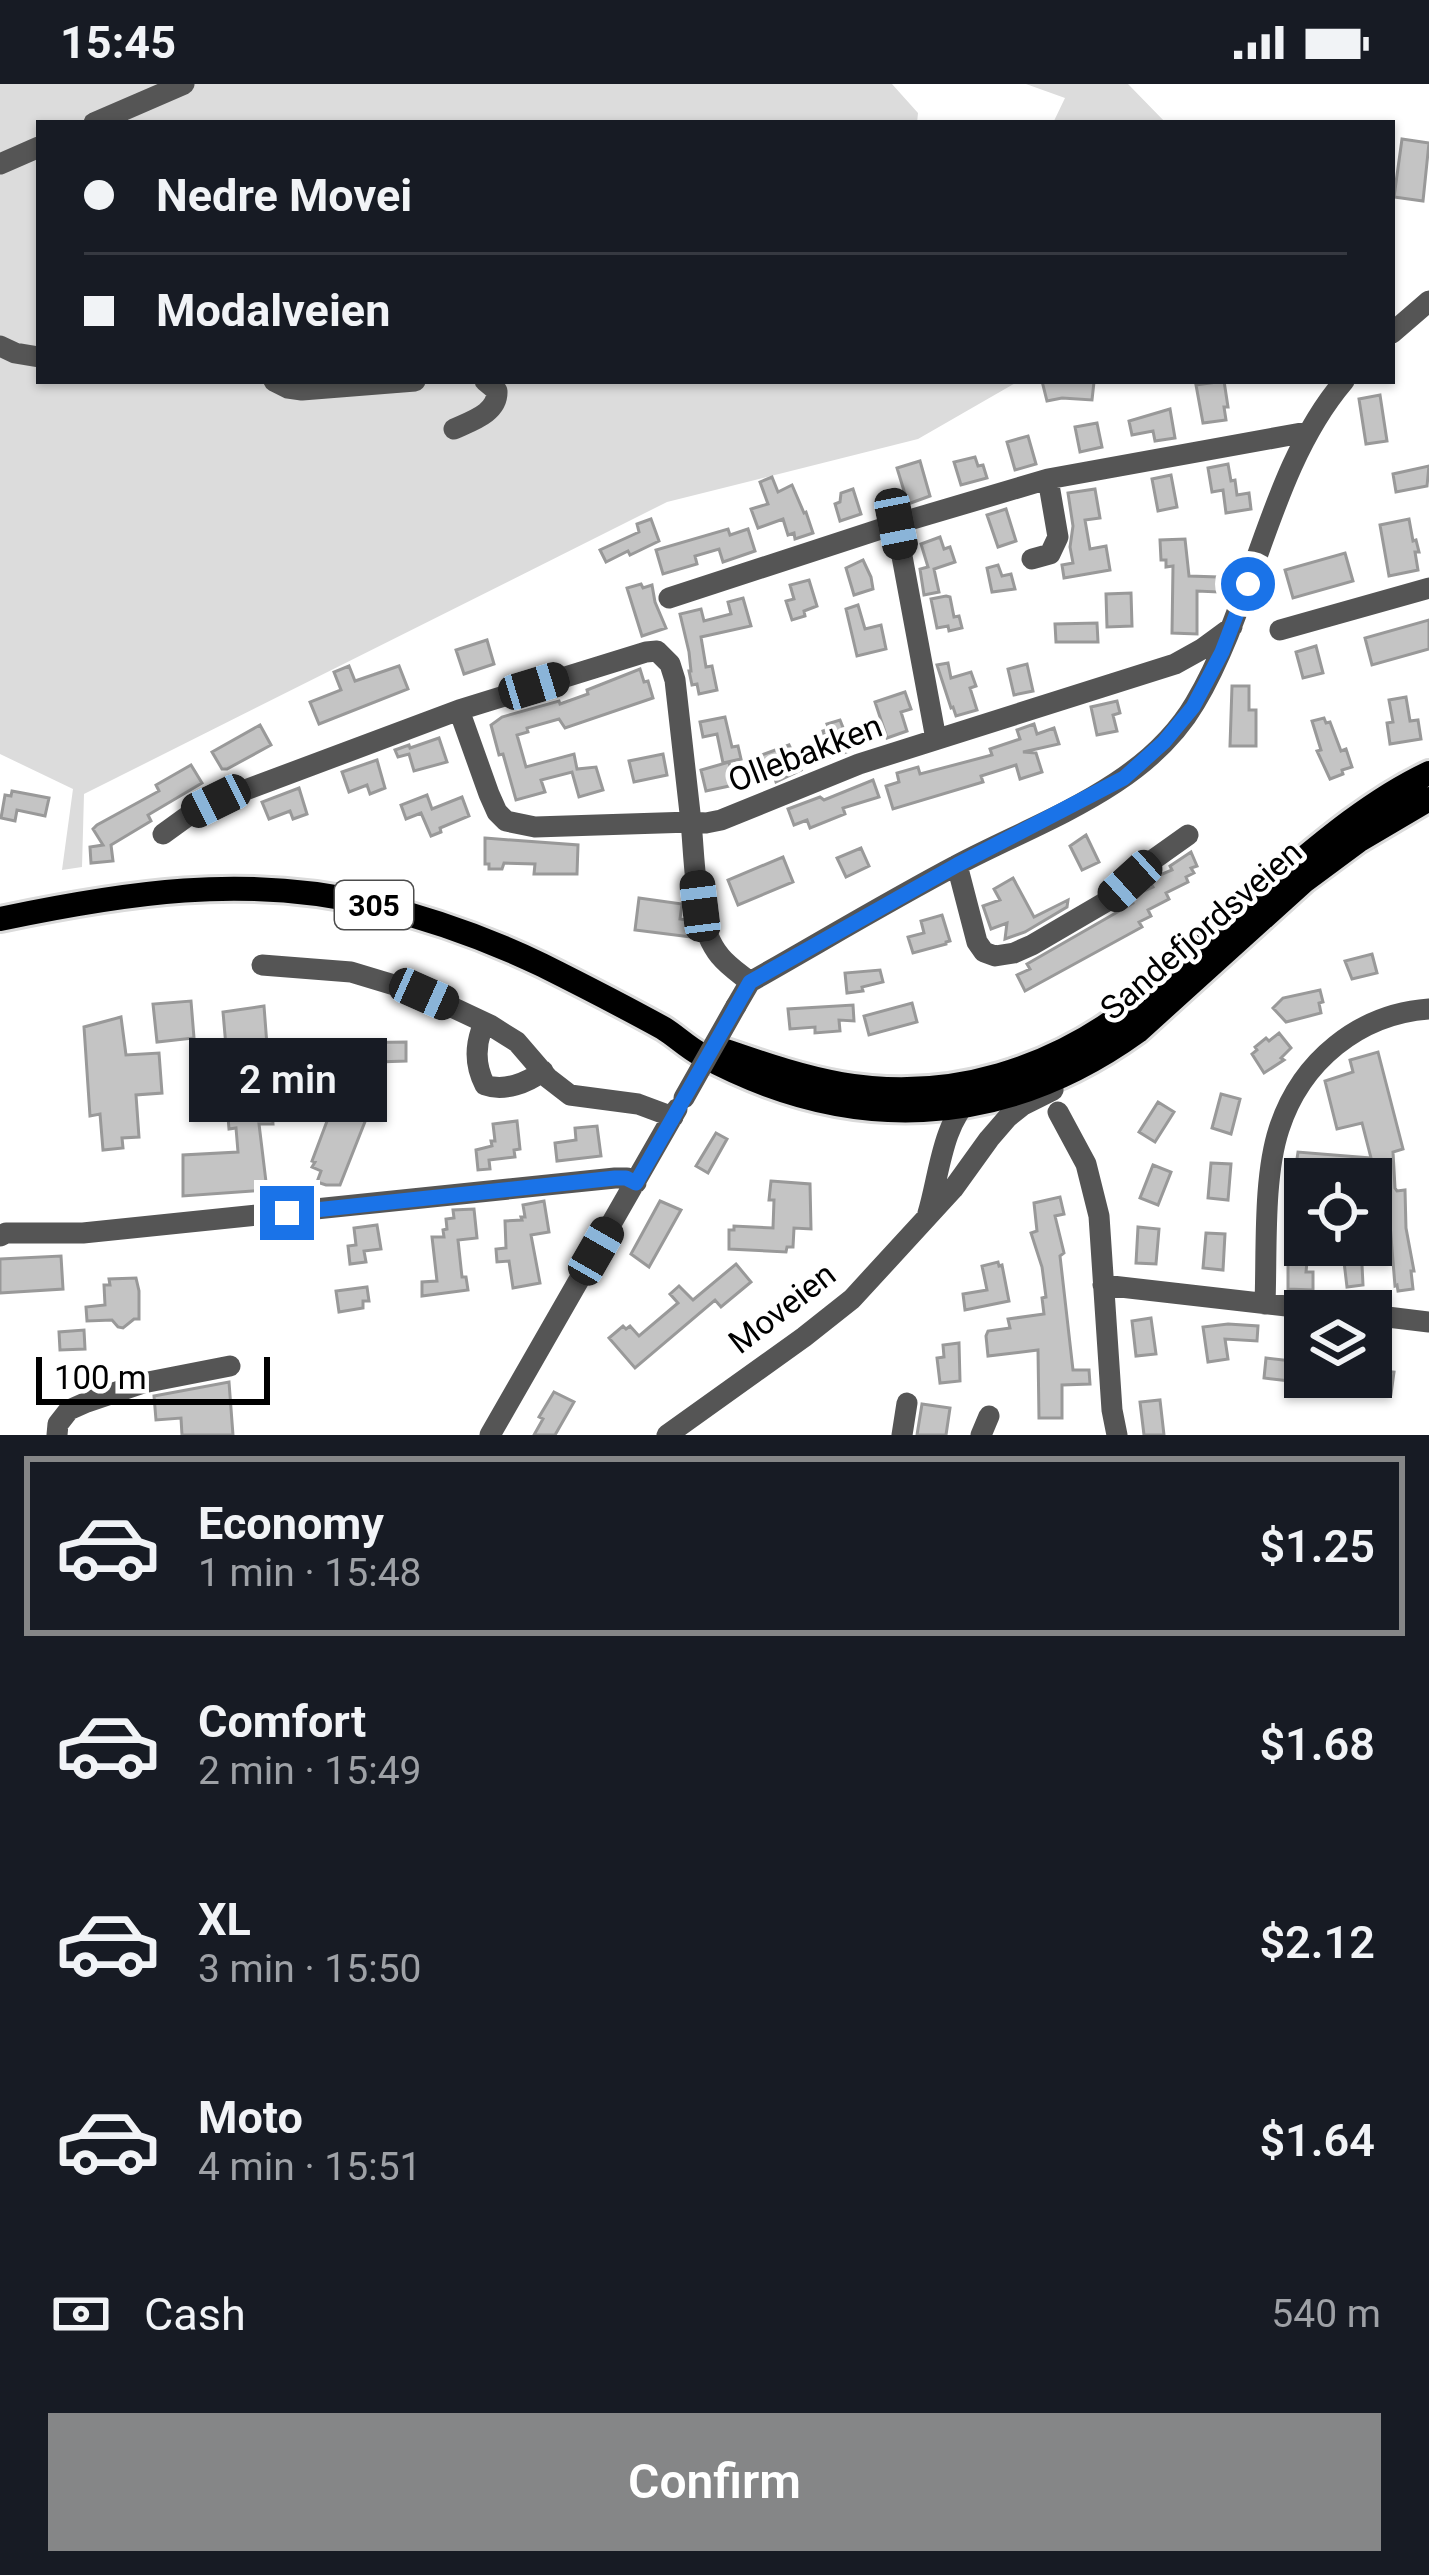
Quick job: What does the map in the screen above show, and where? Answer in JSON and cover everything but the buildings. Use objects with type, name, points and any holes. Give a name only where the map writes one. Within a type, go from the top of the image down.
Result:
[{"type":"main road","name":"Sandefjordsveien","points":[[0,919],[178,889],[319,894],[387,908],[480,938],[667,1030],[781,1070],[863,1087],[927,1087],[994,1078],[1055,1057],[1112,1022],[1298,862],[1371,807],[1429,773]]},
{"type":"main road","name":"Sandefjordsveien","points":[[667,1030],[733,1070],[802,1095],[884,1111],[961,1107],[1020,1092],[1112,1049],[1155,1016],[1304,880],[1429,799]]},
{"type":"street","points":[[101,120],[184,84]]},
{"type":"street","points":[[0,164],[36,148]]},
{"type":"street","points":[[1395,331],[1429,301]]},
{"type":"street","points":[[0,346],[36,357]]},
{"type":"street","points":[[280,384],[302,390],[377,384]]},
{"type":"street","points":[[454,429],[493,406],[497,391],[489,384]]},
{"type":"street","points":[[490,1435],[750,982],[1124,778],[1193,707],[1232,627],[1307,431],[1342,384]]},
{"type":"street","points":[[669,598],[1048,479],[1307,431]]},
{"type":"street","points":[[1032,559],[1050,554],[1058,537],[1048,479]]},
{"type":"street","points":[[896,524],[936,739]]},
{"type":"street","points":[[1280,630],[1429,588]]},
{"type":"street","name":"Ollebakken","points":[[459,710],[657,651],[670,664],[675,680],[691,822],[706,823],[859,764],[1174,664],[1232,627]]},
{"type":"street","points":[[163,834],[216,801],[459,710],[489,794],[506,821],[535,827],[691,822],[706,934],[720,956],[750,982]]},
{"type":"street","points":[[957,865],[977,942],[995,956],[1032,945],[1109,900],[1188,835]]},
{"type":"street","points":[[262,965],[378,978],[490,1025],[517,1042],[570,1095],[678,1107]]},
{"type":"street","points":[[1265,1304],[1270,1169],[1289,1103],[1317,1062],[1356,1030],[1398,1013],[1429,1009]]},
{"type":"street","points":[[490,1025],[481,1031],[477,1052],[485,1084],[500,1088],[524,1083],[543,1071]]},
{"type":"street","name":"Moveien","points":[[668,1435],[852,1299],[953,1189],[1008,1117],[1096,1064],[1112,1049]]},
{"type":"street","name":"Moveien","points":[[925,1220],[961,1107],[994,1078]]},
{"type":"street","points":[[1058,1112],[1094,1188],[1117,1435]]},
{"type":"street","points":[[0,1236],[83,1233],[615,1178],[636,1183]]},
{"type":"street","points":[[1103,1285],[1284,1306]]},
{"type":"street","points":[[1392,1318],[1429,1322]]},
{"type":"street","points":[[57,1435],[58,1424],[69,1411],[87,1402],[143,1383],[230,1366]]},
{"type":"street","points":[[902,1435],[907,1403]]},
{"type":"shaded area","points":[[0,84],[892,84],[918,113],[917,120],[36,120],[36,384],[1014,384],[918,439],[667,502],[84,794],[82,867],[62,870],[73,789],[0,754]]},
{"type":"shaded area","points":[[1026,84],[1128,84],[1163,120],[1054,120],[1065,98]]},
{"type":"route","points":[[287,1213],[615,1178],[636,1183],[750,982],[1124,778],[1193,707],[1222,652],[1248,584]]}]
